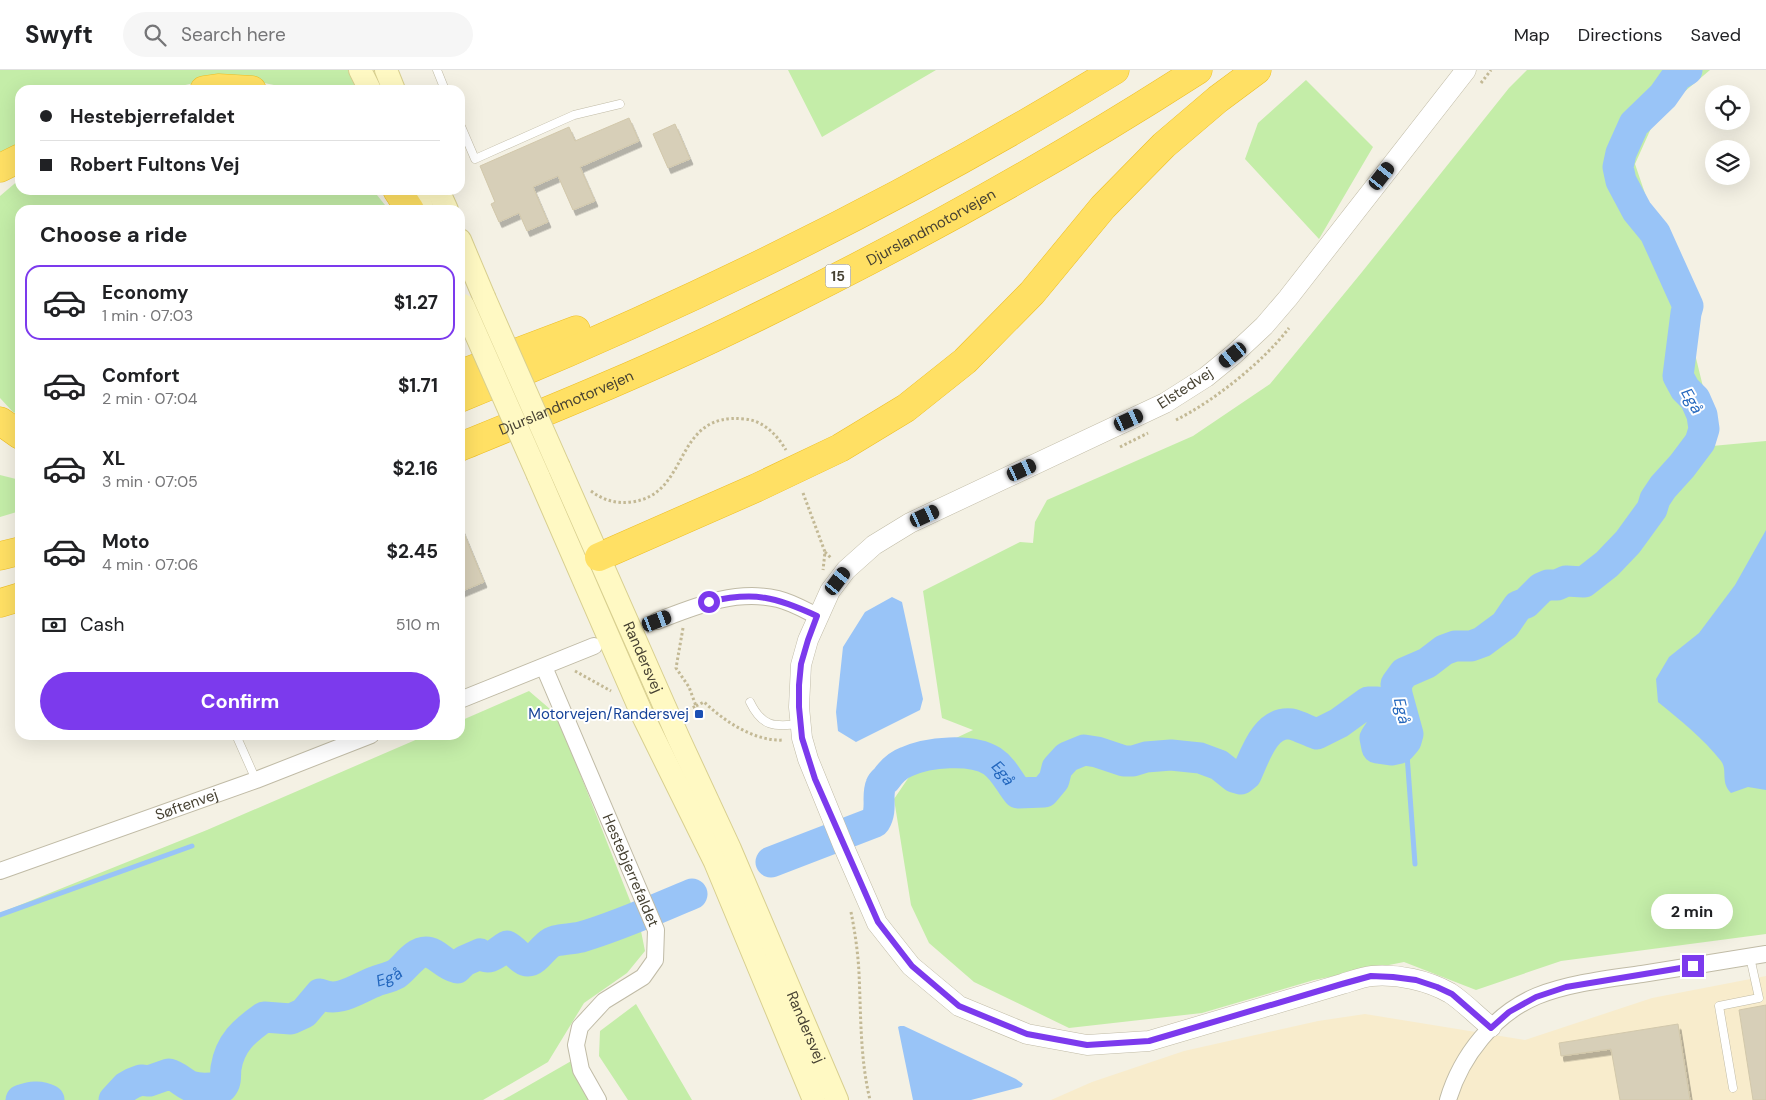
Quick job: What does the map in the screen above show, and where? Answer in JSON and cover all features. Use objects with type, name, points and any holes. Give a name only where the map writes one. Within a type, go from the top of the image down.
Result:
[{"type":"highway","points":[[465,396],[661,312],[842,224],[1043,113],[1115,70]]},
{"type":"highway","name":"Djurslandmotorvejen","points":[[465,445],[650,367],[752,320],[932,228],[1074,147],[1198,70]]},
{"type":"highway","points":[[588,561],[756,488],[840,448],[906,408],[965,361],[1032,293],[1103,207],[1164,145],[1218,99],[1257,70]]},
{"type":"highway","points":[[0,168],[15,160]]},
{"type":"highway","points":[[465,372],[654,300],[842,224]]},
{"type":"highway","points":[[0,421],[15,432]]},
{"type":"highway","points":[[0,443],[15,451]]},
{"type":"highway","points":[[0,556],[15,552]]},
{"type":"highway","points":[[0,603],[15,598]]},
{"type":"main road","points":[[360,70],[368,85]]},
{"type":"main road","points":[[386,70],[392,85]]},
{"type":"main road","name":"Randersvej","points":[[465,252],[559,467],[588,561],[642,714],[715,862],[814,1100]]},
{"type":"main road","name":"Randersvej","points":[[465,311],[538,475],[588,561],[679,739],[730,849],[837,1100]]},
{"type":"street","name":"Elstedvej","points":[[1466,70],[1288,298],[1264,326],[1206,377],[1165,403],[910,523],[874,545],[846,570],[830,591],[817,616],[801,664],[799,685],[801,731],[815,779],[878,922],[912,966],[959,1006],[1027,1034],[1087,1045],[1149,1041],[1371,976],[1416,980],[1437,987],[1452,994],[1491,1028]]},
{"type":"street","points":[[657,621],[709,602],[732,596],[760,596],[779,600],[817,616]]},
{"type":"street","points":[[465,698],[594,646]]},
{"type":"street","name":"Hestebjerrefaldet","points":[[544,666],[656,930],[655,960],[643,977],[604,1001],[580,1027],[576,1046],[581,1070],[598,1100]]},
{"type":"street","name":"Søftenvej","points":[[0,871],[256,780],[358,740]]},
{"type":"street","points":[[1448,1100],[1462,1067],[1472,1050],[1491,1028],[1509,1012],[1536,997],[1566,987],[1758,956]]},
{"type":"lane","points":[[437,70],[443,85]]},
{"type":"lane","points":[[465,136],[474,159],[574,115],[620,104]]},
{"type":"lane","points":[[750,702],[762,720],[801,731]]},
{"type":"lane","points":[[238,740],[256,780]]},
{"type":"lane","points":[[1733,1088],[1719,1006],[1759,998],[1758,956]]},
{"type":"path","points":[[1479,86],[1491,70]]},
{"type":"path","points":[[1168,424],[1220,393],[1277,344],[1292,323]]},
{"type":"path","points":[[588,488],[593,493],[609,501],[625,503],[643,501],[657,493],[670,480],[689,443],[702,430],[714,422],[732,418],[750,420],[767,427],[780,439],[787,453]]},
{"type":"path","points":[[1112,450],[1152,431]]},
{"type":"path","points":[[825,552],[846,570]]},
{"type":"path","points":[[686,610],[676,668],[689,688],[694,706],[704,702],[717,715],[764,738],[777,740],[801,731]]},
{"type":"path","points":[[566,658],[574,670],[611,691]]},
{"type":"path","points":[[851,909],[859,972],[861,1044],[865,1079],[870,1100]]},
{"type":"shaded area","points":[[1766,976],[1766,1100],[1051,1100],[1092,1082],[1184,1051],[1318,1021],[1365,1014],[1525,1040],[1652,998]]},
{"type":"green space","points":[[0,70],[348,70],[356,85],[274,85],[238,78],[185,85],[15,85],[15,149],[0,156]]},
{"type":"green space","points":[[788,70],[936,70],[822,137]]},
{"type":"green space","points":[[1527,70],[1710,70],[1657,115],[1635,164],[1653,217],[1683,269],[1691,309],[1695,354],[1705,395],[1712,446],[1766,441],[1766,934],[1561,961],[1476,990],[1404,962],[1314,980],[1202,1013],[1069,1028],[974,982],[929,943],[911,905],[894,799],[926,752],[973,730],[942,718],[923,591],[1020,542],[1033,543],[1035,522],[1047,500],[1193,436],[1270,384],[1509,88]]},
{"type":"green space","points":[[1306,80],[1373,147],[1319,239],[1245,159],[1258,123]]},
{"type":"green space","points":[[15,183],[15,195],[377,195],[385,205],[15,205],[15,413],[0,398],[0,196]]},
{"type":"green space","points":[[0,475],[15,479],[15,512],[0,517]]},
{"type":"green space","points":[[529,691],[557,715],[640,926],[645,951],[627,973],[584,1003],[548,1062],[483,1100],[0,1100],[0,913],[207,830],[415,740],[465,740],[465,719]]},
{"type":"green space","points":[[636,1004],[692,1100],[628,1100],[599,1056],[600,1031]]},
{"type":"green space","points":[[573,1060],[596,1100],[503,1100]]},
{"type":"water","points":[[1766,530],[1766,790],[1748,787],[1731,793],[1726,785],[1724,768],[1721,761],[1699,737],[1658,702],[1656,679],[1669,657],[1699,633],[1735,585]]},
{"type":"water","points":[[892,597],[902,602],[923,699],[920,710],[856,742],[838,731],[836,712],[843,647],[865,612]]},
{"type":"water","points":[[904,1026],[1023,1084],[1021,1087],[971,1100],[913,1100],[898,1027]]},
{"type":"building","points":[[629,118],[639,141],[580,167],[595,201],[573,210],[558,176],[533,187],[548,222],[527,231],[519,213],[499,222],[491,204],[495,202],[480,166],[569,127],[575,141]]},
{"type":"building","points":[[675,124],[690,159],[668,168],[653,134]]},
{"type":"building","points":[[465,536],[484,582],[465,590]]},
{"type":"building","points":[[1766,1005],[1766,1100],[1753,1100],[1739,1010]]},
{"type":"building","points":[[1678,1024],[1690,1100],[1620,1100],[1611,1049],[1561,1056],[1559,1043]]},
{"type":"waterway","name":"Egå","points":[[771,862],[875,822],[879,812],[881,785],[892,771],[906,762],[937,754],[973,754],[992,761],[1000,768],[1018,793],[1044,792],[1054,780],[1057,768],[1067,757],[1084,750],[1097,752],[1124,761],[1171,755],[1200,758],[1219,765],[1234,777],[1241,779],[1246,775],[1262,741],[1274,728],[1291,724],[1317,734],[1339,723],[1368,702],[1377,702],[1387,711],[1388,718],[1375,738],[1377,748],[1391,750],[1400,748],[1406,741],[1408,734],[1396,684],[1404,673],[1427,663],[1444,650],[1455,646],[1471,646],[1482,642],[1505,625],[1518,606],[1526,603],[1541,588],[1566,581],[1584,582],[1607,564],[1628,542],[1652,509],[1655,499],[1663,487],[1700,442],[1704,429],[1702,415],[1695,399],[1685,389],[1678,376],[1688,306],[1655,233],[1637,211],[1621,181],[1618,167],[1621,153],[1634,124],[1663,96],[1677,76],[1687,70]]},
{"type":"waterway","points":[[1406,741],[1415,864]]},
{"type":"waterway","points":[[0,915],[192,846]]},
{"type":"waterway","name":"Egå","points":[[114,1100],[126,1087],[133,1083],[141,1080],[149,1081],[169,1074],[190,1086],[198,1088],[222,1087],[231,1051],[239,1038],[264,1017],[291,1019],[304,1013],[320,994],[334,997],[341,996],[391,977],[414,957],[422,953],[433,954],[457,968],[464,961],[480,954],[488,957],[494,955],[507,946],[525,961],[528,961],[534,958],[547,945],[555,941],[595,933],[692,894]]},
{"type":"waterway","name":"Egå","points":[[21,1100],[35,1097],[49,1100]]},
{"type":"tunnel","points":[[622,635],[657,621]]},
{"type":"place","name":"Motorvejen/Randersvej","points":[[699,714]]},
{"type":"route","points":[[709,602],[732,596],[760,596],[779,600],[817,616],[801,664],[799,707],[802,738],[815,779],[878,922],[912,966],[959,1006],[1027,1034],[1087,1045],[1149,1041],[1371,976],[1416,980],[1437,987],[1452,994],[1491,1028],[1509,1012],[1536,997],[1566,987],[1693,966]]}]
